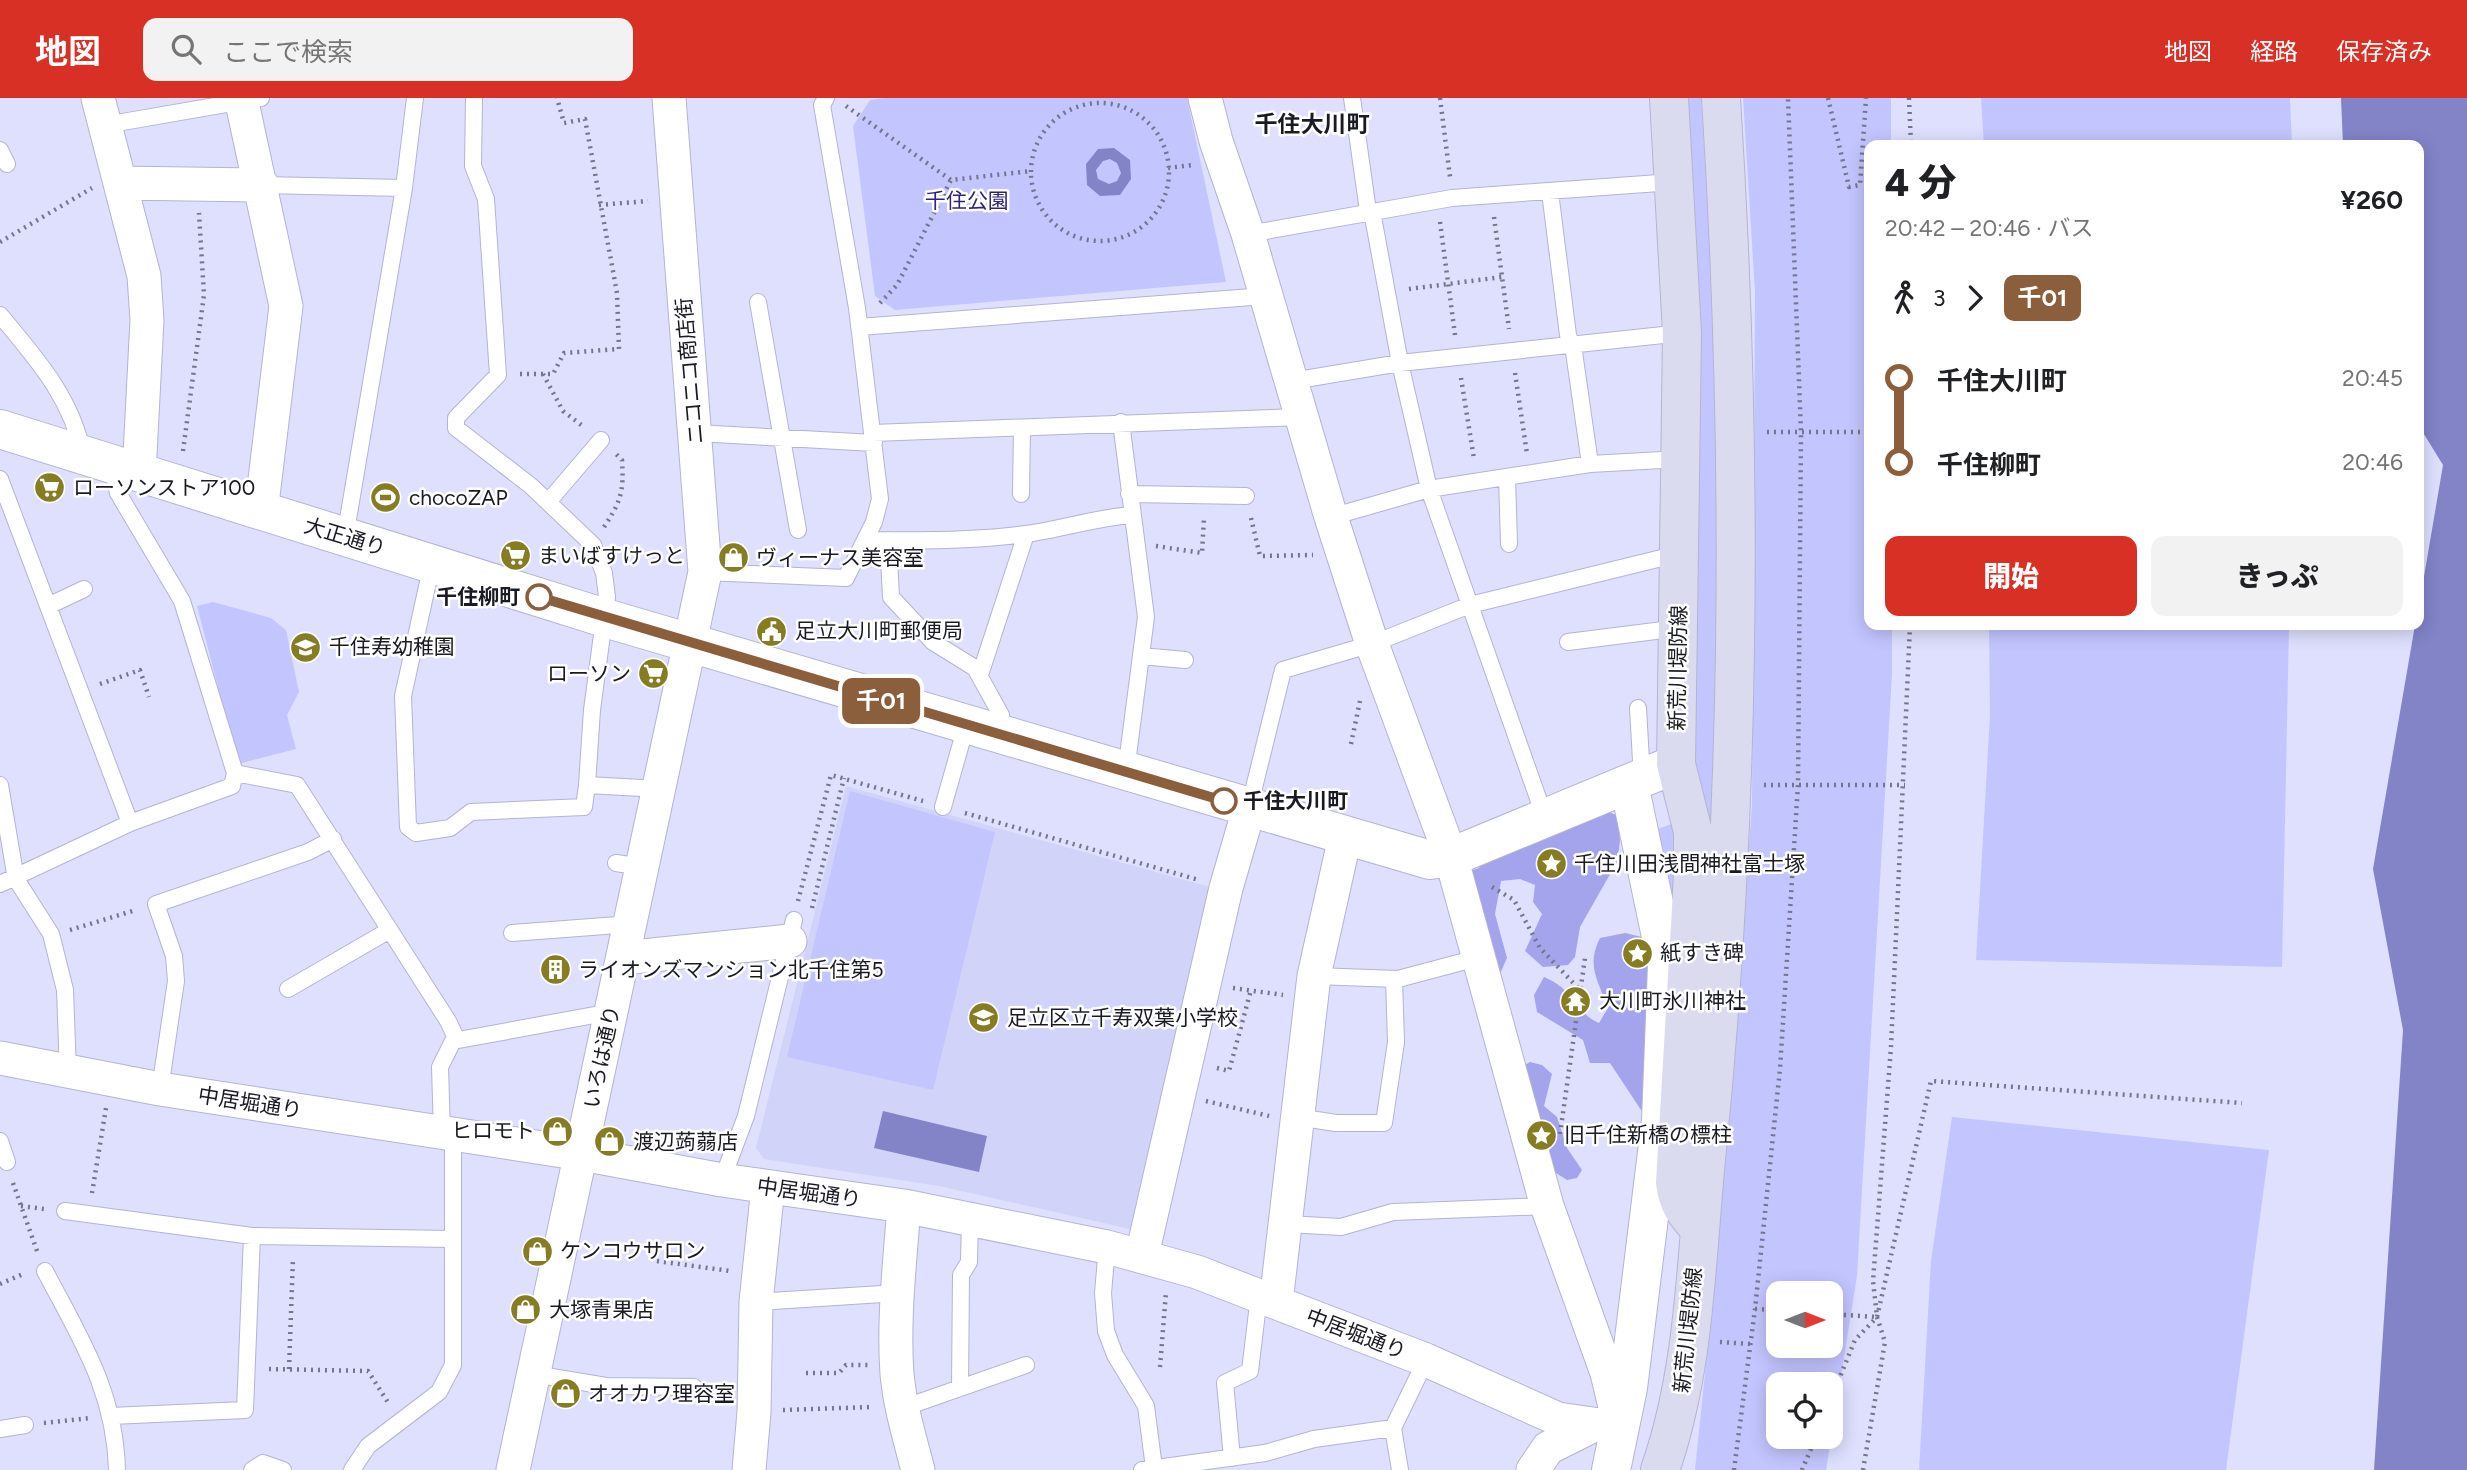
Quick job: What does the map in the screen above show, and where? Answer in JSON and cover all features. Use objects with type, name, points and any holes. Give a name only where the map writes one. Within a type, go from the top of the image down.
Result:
[{"type":"main road","name":"新荒川堤防線","points":[[1668,98],[1682,333],[1679,628],[1649,775],[1693,832],[1675,1182],[1677,1198],[1685,1214],[1699,1228]]},
{"type":"main road","name":"新荒川堤防線","points":[[1660,1470],[1674,1431],[1682,1396],[1723,971],[1731,771],[1736,432],[1731,259],[1721,98]]},
{"type":"main road","name":"新荒川堤防線","points":[[1674,1431],[1674,1470]]},
{"type":"street","name":"ニコニコ商店街","points":[[670,98],[705,572],[691,643]]},
{"type":"street","points":[[1205,98],[1216,141],[1248,234],[1292,381],[1300,417],[1372,644],[1453,865],[1547,1206],[1608,1376],[1606,1427],[1611,1470]]},
{"type":"street","points":[[248,99],[286,306],[261,512]]},
{"type":"street","points":[[102,111],[144,276],[147,320],[111,465]]},
{"type":"street","points":[[118,178],[198,184],[262,185]]},
{"type":"street","name":"大正通り","points":[[0,429],[605,618],[1345,838],[1453,865]]},
{"type":"street","name":"いろは通り","points":[[513,1470],[631,923],[630,865],[660,789],[691,643]]},
{"type":"street","points":[[1453,865],[1545,818],[1649,775],[1643,841],[1667,965],[1662,1094],[1628,1388],[1606,1427],[1548,1448],[1533,1470]]},
{"type":"street","points":[[1142,1255],[1226,888],[1249,808]]},
{"type":"street","points":[[1643,841],[1645,823],[1651,814],[1666,808],[1683,815],[1693,832]]},
{"type":"street","points":[[1268,1299],[1287,1224],[1313,988],[1345,838]]},
{"type":"street","points":[[623,958],[792,930]]},
{"type":"street","name":"中居堀通り","points":[[0,1058],[160,1089],[582,1154],[722,1180],[904,1206],[1142,1255],[1268,1299],[1426,1360],[1558,1419],[1606,1427]]},
{"type":"street","points":[[749,1470],[754,1412],[758,1288],[768,1187]]},
{"type":"street","points":[[904,1206],[898,1293],[897,1365],[902,1407],[918,1470]]},
{"type":"lane","points":[[345,537],[404,188],[415,98]]},
{"type":"lane","points":[[432,564],[403,696],[408,827],[416,833],[450,828],[471,812],[584,807],[592,710],[607,597],[604,573],[593,545],[548,502],[456,428],[456,418],[498,375],[486,199],[473,166],[474,98]]},
{"type":"lane","points":[[705,572],[846,578],[874,522],[880,499],[859,327],[822,105],[826,98]]},
{"type":"lane","points":[[1352,98],[1368,211],[1373,217],[1400,363],[1429,489],[1545,818]]},
{"type":"lane","points":[[102,111],[248,99]]},
{"type":"lane","points":[[1248,234],[1445,199],[1673,182]]},
{"type":"lane","points":[[262,185],[404,188]]},
{"type":"lane","points":[[1550,192],[1590,464]]},
{"type":"lane","points":[[859,327],[1265,296]]},
{"type":"lane","points":[[758,302],[798,530]]},
{"type":"lane","points":[[0,315],[53,378],[79,434],[111,465],[118,492],[182,601],[235,773],[232,786],[130,823],[26,870],[16,879],[0,884]]},
{"type":"lane","points":[[1292,381],[1400,363],[1682,333]]},
{"type":"lane","points":[[696,433],[783,439],[873,438],[1121,422],[1300,417]]},
{"type":"lane","points":[[1121,422],[1146,617],[1126,771]]},
{"type":"lane","points":[[1021,428],[1021,495]]},
{"type":"lane","points":[[548,502],[601,440]]},
{"type":"lane","points":[[1331,517],[1429,489],[1590,464],[1680,459]]},
{"type":"lane","points":[[1507,477],[1508,544]]},
{"type":"lane","points":[[0,479],[130,823]]},
{"type":"lane","points":[[1129,495],[1246,496]]},
{"type":"lane","points":[[866,540],[974,540],[1076,527],[1099,518],[1131,515]]},
{"type":"lane","points":[[980,675],[1026,534]]},
{"type":"lane","points":[[888,540],[891,597],[933,642],[975,668],[1001,715],[1003,737]]},
{"type":"lane","points":[[1249,808],[1283,670],[1372,644],[1470,605],[1680,554]]},
{"type":"lane","points":[[48,606],[84,589]]},
{"type":"lane","points":[[1568,642],[1679,628]]},
{"type":"lane","points":[[1142,656],[1185,660]]},
{"type":"lane","points":[[1638,708],[1649,775]]},
{"type":"lane","points":[[943,807],[966,726]]},
{"type":"lane","points":[[235,773],[297,785],[448,1021],[457,1040]]},
{"type":"lane","points":[[0,785],[16,879],[51,936],[65,990],[68,1072]]},
{"type":"lane","points":[[587,785],[660,789]]},
{"type":"lane","points":[[160,1089],[176,981],[174,956],[156,904],[308,852],[332,839]]},
{"type":"lane","points":[[512,933],[631,923]]},
{"type":"lane","points":[[288,989],[388,930]]},
{"type":"lane","points":[[722,1180],[746,1116],[792,930]]},
{"type":"lane","points":[[1313,988],[1394,979],[1477,958]]},
{"type":"lane","points":[[1297,1120],[1384,1123],[1396,1042],[1394,979]]},
{"type":"lane","points":[[352,1470],[368,1446],[439,1392],[453,1365],[453,1239],[448,1133],[440,1068],[453,1041],[611,1012]]},
{"type":"lane","points":[[0,1141],[7,1162]]},
{"type":"lane","points":[[1287,1224],[1341,1227],[1393,1212],[1547,1206]]},
{"type":"lane","points":[[65,1211],[252,1236],[453,1239]]},
{"type":"lane","points":[[960,1388],[961,1275],[969,1262],[970,1219]]},
{"type":"lane","points":[[111,1416],[245,1410],[252,1236]]},
{"type":"lane","points":[[1107,1247],[1103,1293],[1107,1331],[1115,1354],[1146,1406],[1148,1469],[1199,1466],[1265,1453],[1314,1439],[1393,1428]]},
{"type":"lane","points":[[45,1271],[102,1381],[111,1416],[117,1470]]},
{"type":"lane","points":[[758,1288],[898,1293]]},
{"type":"lane","points":[[1232,1458],[1226,1383],[1250,1371],[1268,1299]]},
{"type":"lane","points":[[1400,1470],[1393,1428],[1426,1360]]},
{"type":"lane","points":[[902,1407],[1026,1365]]},
{"type":"lane","points":[[534,1374],[606,1386],[694,1387]]},
{"type":"lane","points":[[0,1429],[26,1425]]},
{"type":"lane","points":[[252,1470],[263,1463],[283,1470]]},
{"type":"path","points":[[498,375],[553,374],[564,353],[618,349],[617,293],[585,119],[564,123],[557,98]]},
{"type":"path","points":[[1440,98],[1448,283],[1477,482]]},
{"type":"path","points":[[1734,1470],[1755,1309],[1780,1069],[1798,785],[1801,432],[1788,98]]},
{"type":"path","points":[[1828,98],[1849,187],[1860,185],[1866,98]]},
{"type":"path","points":[[1909,98],[1911,140]]},
{"type":"path","points":[[1104,102],[1134,111],[1156,130],[1166,152],[1169,178],[1163,202],[1140,229],[1104,242],[1074,236],[1054,223],[1042,209],[1032,187],[1031,172],[1035,148],[1053,121],[1072,108],[1104,102]]},
{"type":"path","points":[[844,105],[951,180],[1031,172]]},
{"type":"path","points":[[0,242],[118,178]]},
{"type":"path","points":[[859,327],[897,285],[951,180]]},
{"type":"path","points":[[178,486],[204,295],[198,184]]},
{"type":"path","points":[[1492,195],[1511,351],[1530,473]]},
{"type":"path","points":[[599,205],[677,199]]},
{"type":"path","points":[[1387,292],[1502,277]]},
{"type":"path","points":[[543,374],[563,411],[622,460],[624,485],[620,502],[593,545]]},
{"type":"path","points":[[1801,432],[1864,432]]},
{"type":"path","points":[[1137,543],[1202,553],[1205,496]]},
{"type":"path","points":[[1246,496],[1260,556],[1343,554]]},
{"type":"path","points":[[1863,1470],[1885,1342],[1877,1317],[1873,1281],[1891,1061],[1910,630]]},
{"type":"path","points":[[80,691],[140,670],[149,697]]},
{"type":"path","points":[[792,930],[831,775],[1226,888]]},
{"type":"path","points":[[810,913],[845,778]]},
{"type":"path","points":[[1798,785],[1905,785]]},
{"type":"path","points":[[1453,865],[1514,900],[1540,948],[1581,990]]},
{"type":"path","points":[[51,936],[156,904]]},
{"type":"path","points":[[1560,1136],[1585,958]]},
{"type":"path","points":[[1201,997],[1210,998],[1237,987],[1251,990],[1313,988]]},
{"type":"path","points":[[1186,1062],[1229,1071],[1251,990]]},
{"type":"path","points":[[88,1214],[110,1080]]},
{"type":"path","points":[[1842,1372],[1855,1340],[1877,1317],[1931,1081],[2242,1103]]},
{"type":"path","points":[[1178,1095],[1297,1120]]},
{"type":"path","points":[[7,1162],[45,1271]]},
{"type":"path","points":[[289,1369],[294,1236]]},
{"type":"path","points":[[657,1261],[758,1288]]},
{"type":"path","points":[[1160,1367],[1166,1286],[1174,1265]]},
{"type":"path","points":[[1755,1309],[1766,1309]]},
{"type":"path","points":[[1843,1315],[1877,1317]]},
{"type":"path","points":[[806,1373],[839,1373],[846,1365],[897,1365]]},
{"type":"path","points":[[247,1369],[368,1371],[400,1422]]},
{"type":"path","points":[[754,1412],[902,1407]]},
{"type":"path","points":[[26,1425],[111,1416]]},
{"type":"path","points":[[1802,1470],[1811,1449]]},
{"type":"shaded area","points":[[2341,98],[2467,98],[2467,1470],[2374,1470],[2403,1030],[2373,869],[2414,630],[2424,630],[2424,577],[2443,465],[2424,434],[2424,140],[2343,140]]},
{"type":"shaded area","points":[[1114,148],[1130,160],[1131,179],[1120,195],[1100,196],[1087,185],[1086,164],[1098,149]],"holes":[[[1110,159],[1117,163],[1121,173],[1117,181],[1109,184],[1098,179],[1096,170],[1103,161]]]},
{"type":"shaded area","name":"足立区立千寿双葉小学校","points":[[846,786],[1210,887],[1130,1229],[939,1186],[764,1159],[756,1148]]},
{"type":"shaded area","points":[[1609,812],[1618,816],[1620,841],[1617,862],[1580,927],[1575,957],[1568,965],[1543,967],[1525,951],[1542,914],[1533,902],[1535,885],[1520,879],[1501,881],[1495,914],[1507,958],[1499,976],[1470,871],[1479,868],[1482,860]]},
{"type":"shaded area","points":[[1625,933],[1646,938],[1656,946],[1645,1116],[1610,1063],[1590,1063],[1583,1040],[1537,1012],[1534,995],[1544,977],[1563,988],[1591,1019],[1599,1023],[1608,1008],[1595,973],[1596,948],[1600,938]]},
{"type":"shaded area","points":[[1530,1062],[1542,1065],[1552,1074],[1544,1106],[1557,1117],[1567,1148],[1582,1170],[1577,1178],[1567,1180],[1545,1166],[1519,1068]]},
{"type":"shaded area","points":[[883,1111],[987,1136],[979,1172],[874,1148]]},
{"type":"green space","name":"千住公園","points":[[1187,98],[1226,282],[895,310],[875,296],[853,126],[870,100]]},
{"type":"green space","points":[[1679,98],[1701,98],[1719,392],[1713,800],[1692,1182],[1691,789]]},
{"type":"green space","points":[[1743,98],[1891,98],[1891,140],[1864,140],[1864,630],[1892,630],[1892,674],[1857,1276],[1842,1372],[1766,1372],[1766,1449],[1829,1449],[1826,1470],[1695,1470],[1715,1277],[1752,806],[1755,292]]},
{"type":"green space","points":[[1981,98],[2290,98],[2292,140],[1984,140]]},
{"type":"green space","points":[[213,602],[271,618],[286,630],[299,692],[287,715],[296,749],[238,764],[197,606]]},
{"type":"green space","points":[[1989,630],[2289,630],[2282,967],[1976,960],[1990,715]]},
{"type":"green space","points":[[850,791],[995,832],[933,1090],[787,1057]]},
{"type":"green space","points":[[1674,823],[1680,939],[1655,830]]},
{"type":"green space","points":[[1952,1117],[2269,1150],[2226,1470],[1919,1470],[1931,1261]]},
{"type":"bus line","name":"千01","points":[[539,597],[1224,801]]},
{"type":"place","name":"ローソンストア100","points":[[50,488]]},
{"type":"place","name":"chocoZAP","points":[[386,498]]},
{"type":"place","name":"まいばすけっと","points":[[515,556]]},
{"type":"place","name":"ヴィーナス美容室","points":[[733,558]]},
{"type":"place","name":"千住柳町","points":[[539,597]]},
{"type":"place","name":"足立大川町郵便局","points":[[772,631]]},
{"type":"place","name":"千住寿幼稚園","points":[[306,647]]},
{"type":"place","name":"ローソン","points":[[654,674]]},
{"type":"place","name":"千住大川町","points":[[1224,801]]},
{"type":"place","name":"千住川田浅間神社富士塚","points":[[1551,864]]},
{"type":"place","name":"紙すき碑","points":[[1637,953]]},
{"type":"place","name":"ライオンズマンション北千住第5","points":[[555,970]]},
{"type":"place","name":"大川町氷川神社","points":[[1576,1001]]},
{"type":"place","name":"足立区立千寿双葉小学校","points":[[984,1018]]},
{"type":"place","name":"ヒロモト","points":[[558,1131]]},
{"type":"place","name":"旧千住新橋の標柱","points":[[1541,1135]]},
{"type":"place","name":"渡辺蒟蒻店","points":[[610,1142]]},
{"type":"place","name":"ケンコウサロン","points":[[537,1251]]},
{"type":"place","name":"大塚青果店","points":[[526,1310]]},
{"type":"place","name":"オオカワ理容室","points":[[565,1394]]},
{"type":"district","name":"千住大川町","points":[[1312,124]]}]
